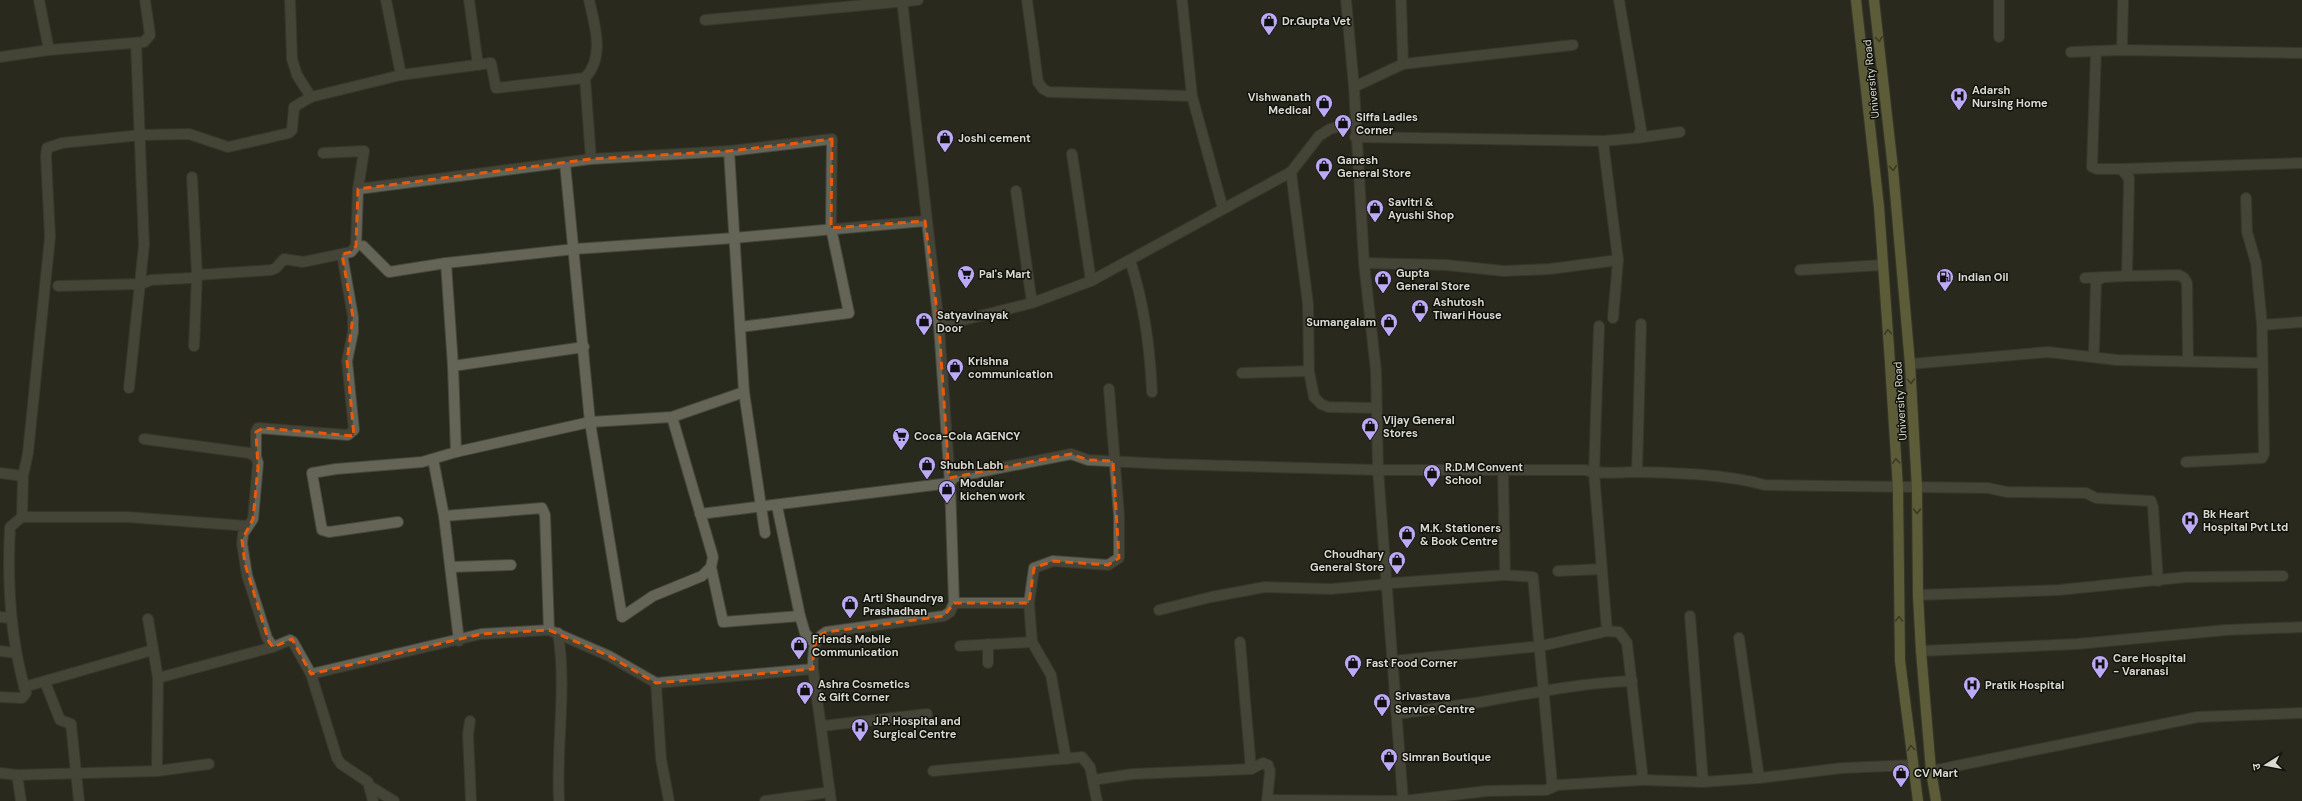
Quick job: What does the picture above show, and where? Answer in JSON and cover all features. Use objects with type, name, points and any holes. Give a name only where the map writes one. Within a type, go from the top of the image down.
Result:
[{"type":"main road","points":[[1856,0],[1879,207],[1886,306],[1898,488],[1900,661],[1918,801]]},
{"type":"main road","name":"University Road","points":[[1874,0],[1893,169],[1910,364],[1917,488],[1918,595],[1921,651],[1931,771],[1936,801]]},
{"type":"main road","points":[[1886,306],[1904,304]]},
{"type":"street","points":[[39,0],[48,50]]},
{"type":"street","points":[[0,57],[48,50],[136,43],[147,40],[150,36],[145,0]]},
{"type":"street","points":[[290,0],[292,59],[297,75],[311,97]]},
{"type":"street","points":[[386,0],[401,75]]},
{"type":"street","points":[[469,0],[478,65]]},
{"type":"street","points":[[22,517],[23,476],[28,453],[50,237],[46,156],[47,148],[62,143],[141,135],[188,134],[228,147],[289,133],[292,130],[294,107],[311,97],[401,75],[491,63],[496,88],[585,78],[592,70],[596,59],[595,30],[589,0]]},
{"type":"street","points":[[705,20],[918,0]]},
{"type":"street","points":[[1027,0],[1038,82],[1043,89],[1049,92],[1192,96]]},
{"type":"street","points":[[1182,0],[1192,96],[1223,208]]},
{"type":"street","points":[[1346,0],[1354,87],[1364,263],[1376,372],[1378,470],[1390,584],[1393,661],[1403,801]]},
{"type":"street","points":[[1401,0],[1403,64]]},
{"type":"street","points":[[1619,0],[1640,129],[1637,138]]},
{"type":"street","points":[[1998,37],[1999,0]]},
{"type":"street","points":[[2122,50],[2123,0]]},
{"type":"street","points":[[765,801],[830,797],[822,726],[813,669],[815,644],[820,635],[826,632],[944,616],[950,612],[954,603],[950,483],[939,326],[902,1]]},
{"type":"street","points":[[129,388],[144,245],[141,135],[136,43]]},
{"type":"street","points":[[1354,87],[1403,64],[1573,45]]},
{"type":"street","points":[[2071,52],[2122,50],[2302,54]]},
{"type":"street","points":[[2096,51],[2091,161],[2092,167],[2097,169],[2121,169],[2302,163]]},
{"type":"street","points":[[585,78],[591,159]]},
{"type":"street","points":[[939,326],[1032,303],[1091,281],[1223,208],[1292,172],[1319,136],[1330,129],[1355,122]]},
{"type":"street","points":[[1356,137],[1603,141],[1680,132]]},
{"type":"street","points":[[358,189],[591,159],[729,151],[832,139],[831,228],[849,313],[740,327]]},
{"type":"street","points":[[1603,141],[1618,260],[1613,318]]},
{"type":"street","points":[[58,286],[141,284],[151,280],[192,278],[197,275],[271,270],[276,268],[284,259],[303,262],[351,252],[356,246],[358,189],[364,151],[323,153]]},
{"type":"street","points":[[729,151],[744,392],[765,533]]},
{"type":"street","points":[[1072,154],[1091,281]]},
{"type":"street","points":[[565,163],[575,249],[590,422],[622,617],[653,596],[702,576],[712,567]]},
{"type":"street","points":[[2121,169],[2128,178],[2127,276]]},
{"type":"street","points":[[1292,172],[1308,304],[1309,371],[1314,397],[1321,404],[1328,407],[1376,408]]},
{"type":"street","points":[[192,177],[197,275],[194,346]]},
{"type":"street","points":[[1016,190],[1032,303]]},
{"type":"street","points":[[2186,462],[2262,458],[2264,454],[2261,363],[2262,325],[2257,268],[2247,232],[2246,198]]},
{"type":"street","points":[[363,246],[389,272],[446,263],[575,249],[734,238],[831,228],[926,221]]},
{"type":"street","points":[[273,647],[267,638],[245,564],[242,540],[253,519],[258,463],[256,457],[256,432],[258,428],[348,435],[354,430],[348,361],[353,332],[353,317],[342,254]]},
{"type":"street","points":[[1130,260],[1143,307],[1149,340],[1152,392]]},
{"type":"street","points":[[1364,263],[1446,265],[1504,271],[1550,269],[1618,260]]},
{"type":"street","points":[[446,263],[453,366],[456,452]]},
{"type":"street","points":[[1800,270],[1883,265]]},
{"type":"street","points":[[2085,278],[2179,275],[2184,278],[2187,283],[2188,361]]},
{"type":"street","points":[[2094,350],[2096,281],[2104,277]]},
{"type":"street","points":[[2262,325],[2302,322]]},
{"type":"street","points":[[1637,472],[1641,324]]},
{"type":"street","points":[[1599,326],[1594,473],[1607,631]]},
{"type":"street","points":[[453,366],[584,347]]},
{"type":"street","points":[[1910,364],[2048,352],[2117,360],[2261,363]]},
{"type":"street","points":[[1242,373],[1309,371]]},
{"type":"street","points":[[1066,759],[1051,675],[1032,642],[1029,602],[1034,568],[1053,561],[1108,564],[1119,558],[1119,515],[1113,461],[1109,389]]},
{"type":"street","points":[[398,522],[329,532],[322,530],[312,473],[336,469],[422,462],[456,452],[590,422],[672,417],[744,392]]},
{"type":"street","points":[[672,417],[712,557],[712,567],[723,622],[800,616]]},
{"type":"street","points":[[144,440],[249,453],[256,457]]},
{"type":"street","points":[[700,514],[762,508],[950,483],[954,477],[1071,454],[1088,460],[1113,461],[1378,470],[1585,470],[1594,473],[1637,472],[1741,479],[1765,485],[1898,488],[1988,488],[2007,492],[2086,493],[2096,498],[2151,501],[2153,507],[2158,581]]},
{"type":"street","points":[[433,459],[444,516],[459,641]]},
{"type":"street","points":[[1503,469],[1504,575]]},
{"type":"street","points":[[0,473],[23,476]]},
{"type":"street","points":[[777,506],[800,616],[806,633],[815,644]]},
{"type":"street","points":[[444,516],[542,508],[545,515],[554,632],[563,671],[557,758],[559,801]]},
{"type":"street","points":[[0,698],[23,697],[26,694],[5,617],[10,527],[22,517],[127,517],[248,526]]},
{"type":"street","points":[[451,568],[511,565]]},
{"type":"street","points":[[1558,571],[1602,568]]},
{"type":"street","points":[[1159,610],[1211,597],[1265,587],[1331,589],[1504,575],[1533,577],[1545,689],[1552,783],[1551,788]]},
{"type":"street","points":[[1918,595],[2059,590],[2186,577],[2283,576]]},
{"type":"street","points":[[954,603],[1029,602]]},
{"type":"street","points":[[1690,616],[1703,782]]},
{"type":"street","points":[[148,619],[158,678],[157,771]]},
{"type":"street","points":[[1921,651],[2077,644],[2226,630],[2302,627]]},
{"type":"street","points":[[1393,661],[1541,646],[1607,631],[1619,632],[1624,636],[1627,643],[1643,780]]},
{"type":"street","points":[[312,674],[459,641],[481,634],[554,632],[610,656],[656,683],[813,669]]},
{"type":"street","points":[[1739,638],[1759,778]]},
{"type":"street","points":[[158,678],[273,647],[290,640],[293,642],[312,674],[337,758],[341,764],[364,778],[371,787],[394,801]]},
{"type":"street","points":[[960,646],[1032,642]]},
{"type":"street","points":[[1240,642],[1251,769]]},
{"type":"street","points":[[988,644],[988,663]]},
{"type":"street","points":[[24,687],[153,650]]},
{"type":"street","points":[[0,651],[16,653]]},
{"type":"street","points":[[1397,714],[1481,702],[1545,689],[1598,682],[1632,681]]},
{"type":"street","points":[[45,682],[60,720],[71,724],[79,801]]},
{"type":"street","points":[[656,683],[661,759],[669,801]]},
{"type":"street","points":[[822,726],[927,714]]},
{"type":"street","points":[[1931,771],[2198,717],[2302,714]]},
{"type":"street","points":[[470,721],[468,734],[471,801]]},
{"type":"street","points":[[933,771],[1082,757],[1090,767],[1097,801]]},
{"type":"street","points":[[1093,780],[1133,774],[1251,769],[1263,763],[1268,765],[1270,771],[1267,801],[1403,801],[1487,790],[1546,790],[1558,785],[1643,780],[1703,782],[1759,778],[1842,768],[1913,765]]},
{"type":"street","points":[[0,773],[17,775],[76,772],[157,771],[208,764]]},
{"type":"street","points":[[17,775],[22,801]]},
{"type":"street","points":[[371,787],[373,801]]},
{"type":"highlighted area","points":[[832,139],[831,228],[925,221],[939,326],[949,478],[1071,454],[1088,460],[1113,461],[1119,558],[1108,565],[1053,561],[1034,568],[1029,603],[954,603],[944,616],[826,632],[820,635],[813,649],[813,669],[656,683],[609,656],[549,630],[481,634],[311,674],[292,639],[273,647],[269,642],[245,564],[242,540],[253,519],[258,468],[256,432],[263,428],[354,436],[347,361],[353,317],[342,254],[351,252],[356,246],[358,189],[591,159],[729,151]]},
{"type":"place","name":"Dr.Gupta Vet","points":[[1269,36]]},
{"type":"place","name":"Adarsh Nursing Home","points":[[1959,111]]},
{"type":"place","name":"Vishwanath Medical","points":[[1324,118]]},
{"type":"place","name":"Siffa Ladies Corner","points":[[1343,138]]},
{"type":"place","name":"Joshi cement","points":[[945,153]]},
{"type":"place","name":"Ganesh General Store","points":[[1324,181]]},
{"type":"place","name":"Savitri & Ayushi Shop","points":[[1375,223]]},
{"type":"place","name":"Pal's Mart","points":[[966,289]]},
{"type":"place","name":"Indian Oil","points":[[1945,292]]},
{"type":"place","name":"Gupta General Store","points":[[1383,294]]},
{"type":"place","name":"Ashutosh Tiwari House","points":[[1420,323]]},
{"type":"place","name":"Satyavinayak Door","points":[[924,336]]},
{"type":"place","name":"Sumangalam","points":[[1389,337]]},
{"type":"place","name":"Krishna communication","points":[[955,382]]},
{"type":"place","name":"Vijay General Stores","points":[[1370,441]]},
{"type":"place","name":"Coca-Cola AGENCY","points":[[901,451]]},
{"type":"place","name":"Shubh Labh","points":[[927,480]]},
{"type":"place","name":"R.D.M Convent School","points":[[1432,488]]},
{"type":"place","name":"Modular kichen work","points":[[947,504]]},
{"type":"place","name":"Bk Heart Hospital Pvt Ltd","points":[[2190,535]]},
{"type":"place","name":"M.K. Stationers & Book Centre","points":[[1407,549]]},
{"type":"place","name":"Choudhary General Store","points":[[1397,575]]},
{"type":"place","name":"Arti Shaundrya Prashadhan","points":[[850,619]]},
{"type":"place","name":"Friends Mobile Communication","points":[[799,660]]},
{"type":"place","name":"Fast Food Corner","points":[[1353,678]]},
{"type":"place","name":"Care Hospital - Varanasi","points":[[2100,679]]},
{"type":"place","name":"Pratik Hospital","points":[[1972,700]]},
{"type":"place","name":"Ashra Cosmetics & Gift Corner","points":[[805,705]]},
{"type":"place","name":"Srivastava Service Centre","points":[[1382,717]]},
{"type":"place","name":"J.P. Hospital and Surgical Centre","points":[[860,742]]},
{"type":"place","name":"Simran Boutique","points":[[1389,772]]},
{"type":"place","name":"CV Mart","points":[[1901,788]]}]
